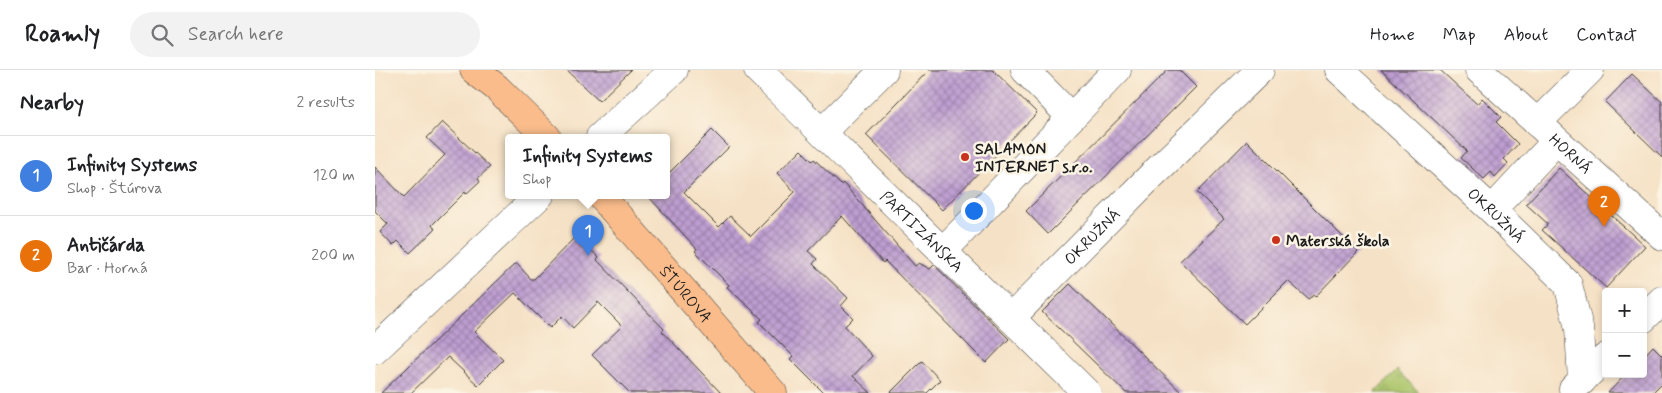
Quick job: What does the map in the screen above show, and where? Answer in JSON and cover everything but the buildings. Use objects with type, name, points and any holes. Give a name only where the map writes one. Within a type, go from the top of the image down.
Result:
[{"type":"main road","points":[[474,70],[497,88],[544,134]]},
{"type":"main road","name":"ŠTÚROVA","points":[[603,199],[773,393]]},
{"type":"street","points":[[603,134],[674,70]]},
{"type":"street","name":"PARTIZÁNSKA","points":[[758,70],[1087,393]]},
{"type":"street","points":[[821,132],[884,70]]},
{"type":"street","points":[[1025,70],[1071,117]]},
{"type":"street","points":[[942,252],[1117,70]]},
{"type":"street","name":"OKRUŽNÁ","points":[[1011,318],[1259,70]]},
{"type":"street","name":"OKRUŽNÁ","points":[[1339,70],[1492,210],[1568,284],[1579,328],[1576,387]]},
{"type":"street","name":"HORNÁ","points":[[1479,70],[1662,236]]},
{"type":"street","points":[[1492,210],[1590,70]]},
{"type":"street","points":[[375,350],[536,199]]},
{"type":"street","points":[[1647,315],[1662,300]]},
{"type":"street","points":[[1576,387],[1602,361]]},
{"type":"green space","points":[[1397,370],[1420,393],[1375,393]]},
{"type":"place","name":"SALAMON INTERNET s.r.o.","points":[[965,157]]},
{"type":"place","name":"Antičárda","points":[[1604,227]]},
{"type":"place","name":"Materská škola","points":[[1276,240]]},
{"type":"place","name":"Infinity Systems","points":[[588,256]]}]
